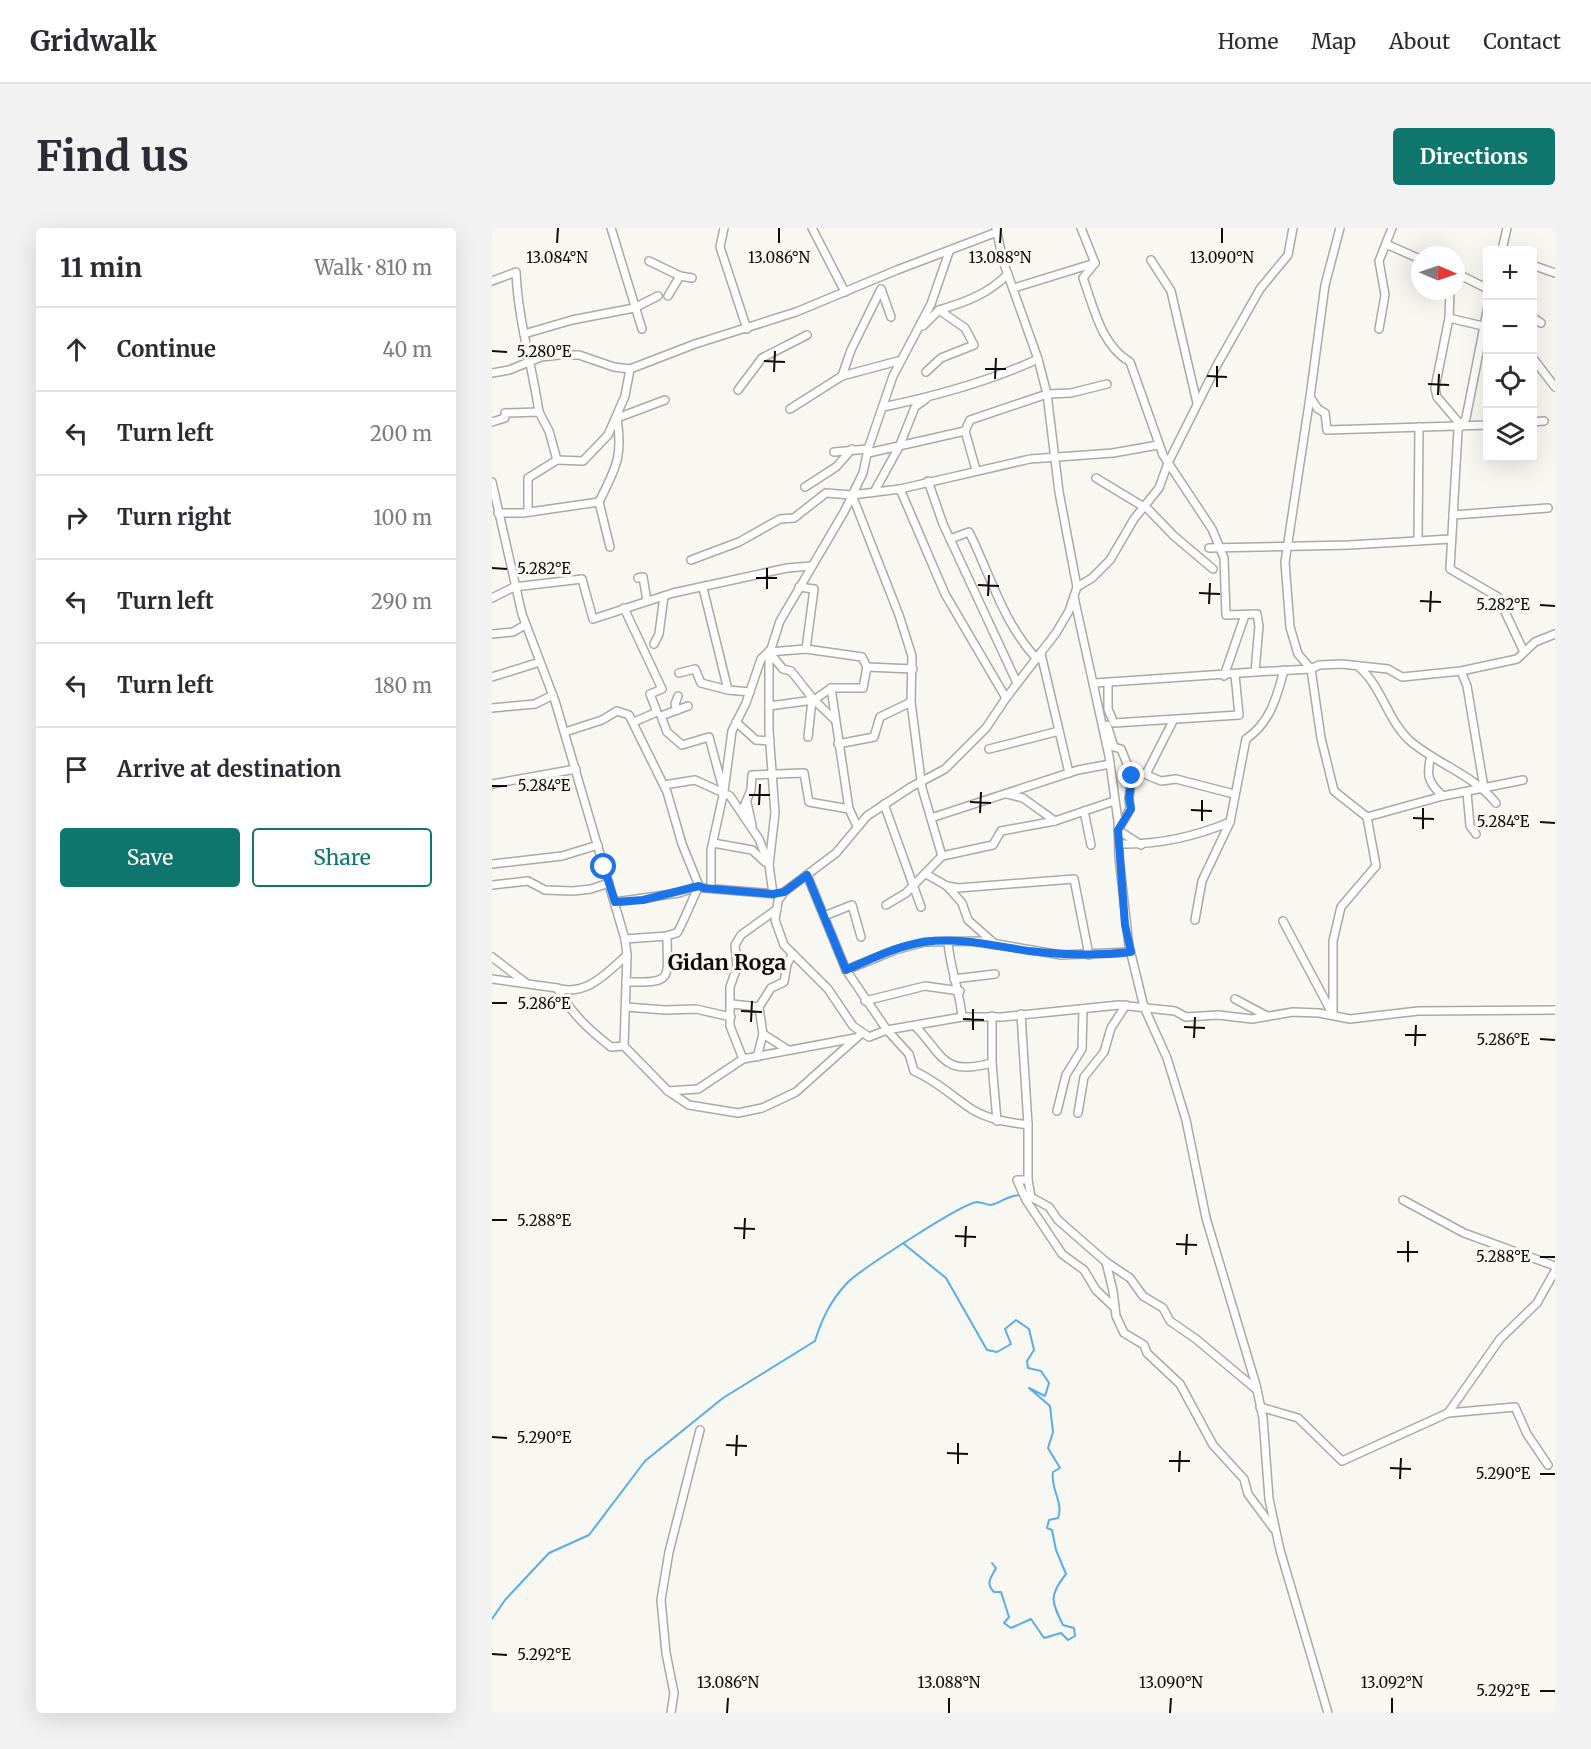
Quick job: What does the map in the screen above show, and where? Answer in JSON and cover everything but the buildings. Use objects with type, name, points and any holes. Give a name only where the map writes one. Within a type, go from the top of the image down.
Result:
[{"type":"street","points":[[611,228],[642,329]]},
{"type":"street","points":[[724,228],[720,247],[747,329]]},
{"type":"street","points":[[812,228],[845,292]]},
{"type":"street","points":[[1081,228],[1095,262]]},
{"type":"street","points":[[615,902],[655,898],[699,886],[773,894],[784,892],[836,853],[857,826],[884,804],[955,761],[986,728],[1069,611],[1076,591],[1110,560],[1134,519],[1159,488],[1168,463],[1197,403],[1260,289],[1288,255],[1293,228]]},
{"type":"street","points":[[1333,1015],[1333,940],[1341,907],[1376,866],[1367,817],[1334,791],[1321,738],[1311,669],[1298,654],[1290,627],[1285,562],[1325,285],[1340,228]]},
{"type":"street","points":[[1379,329],[1385,295],[1379,261],[1392,228]]},
{"type":"street","points":[[1503,246],[1507,228]]},
{"type":"street","points":[[492,373],[541,357],[579,355],[630,369],[845,292],[897,270],[949,252],[996,230],[1047,394],[1059,492],[1110,764],[1118,830],[1125,925],[1131,952],[1144,1007],[1167,1058],[1186,1120],[1206,1218],[1257,1390],[1268,1487],[1276,1531],[1328,1713]]},
{"type":"street","points":[[1386,244],[1411,255]]},
{"type":"street","points":[[773,894],[770,866],[775,813],[770,741],[769,652],[780,621],[863,473],[898,361],[919,329],[949,252]]},
{"type":"street","points":[[1151,260],[1172,291],[1197,403]]},
{"type":"street","points":[[649,261],[680,276],[692,278]]},
{"type":"street","points":[[1014,288],[1095,262]]},
{"type":"street","points":[[1095,262],[1083,278],[1108,344],[1118,355],[1130,362],[1155,426],[1158,445],[1212,529],[1224,558],[1226,615],[1257,614],[1259,626],[1255,672]]},
{"type":"street","points":[[1537,267],[1555,273]]},
{"type":"street","points":[[492,281],[516,272],[519,314],[531,361],[540,412],[549,431],[557,460]]},
{"type":"street","points":[[919,329],[939,310],[967,302],[992,290],[1008,274]]},
{"type":"street","points":[[668,296],[680,276]]},
{"type":"street","points":[[1465,278],[1483,286]]},
{"type":"street","points":[[842,376],[851,350],[881,289],[891,316]]},
{"type":"street","points":[[524,334],[572,320],[634,308],[658,296]]},
{"type":"street","points":[[1450,300],[1449,318],[1435,388],[1437,397],[1460,424]]},
{"type":"street","points":[[926,372],[941,358],[974,345],[965,328],[939,310]]},
{"type":"street","points":[[1449,318],[1483,326]]},
{"type":"street","points":[[1537,320],[1541,323]]},
{"type":"street","points":[[738,390],[762,358],[807,335]]},
{"type":"street","points":[[1483,341],[1466,418],[1460,424],[1450,569],[1498,597],[1524,652]]},
{"type":"street","points":[[883,407],[927,398],[1000,376],[1038,359]]},
{"type":"street","points":[[790,409],[842,376],[898,361]]},
{"type":"street","points":[[1537,362],[1555,387]]},
{"type":"street","points":[[528,512],[528,478],[557,460],[583,461],[608,435],[617,418],[630,369]]},
{"type":"street","points":[[976,470],[965,431],[970,420],[1047,394],[1071,393],[1107,384]]},
{"type":"street","points":[[1310,397],[1318,409],[1325,413],[1327,430],[1483,425]]},
{"type":"street","points":[[874,492],[899,447],[915,407],[927,398]]},
{"type":"street","points":[[617,418],[665,400]]},
{"type":"street","points":[[492,422],[505,418],[505,413],[540,412]]},
{"type":"street","points":[[610,547],[599,502],[619,460],[620,442],[617,418]]},
{"type":"street","points":[[1537,422],[1544,421]]},
{"type":"street","points":[[1418,541],[1419,428]]},
{"type":"street","points":[[834,452],[899,447],[965,431]]},
{"type":"street","points":[[691,560],[739,542],[780,519],[794,518],[826,493],[852,495],[900,489],[976,470],[1056,456],[1113,453],[1158,445]]},
{"type":"street","points":[[805,488],[836,467],[852,449]]},
{"type":"street","points":[[1096,478],[1144,507],[1213,569]]},
{"type":"street","points":[[928,481],[950,539],[1017,683]]},
{"type":"street","points":[[492,482],[514,587],[525,625],[565,732],[625,939],[627,955],[624,1046],[668,1091],[689,1105],[713,1111],[738,1113],[762,1108],[796,1092],[860,1036]]},
{"type":"street","points":[[900,489],[945,594],[1006,698]]},
{"type":"street","points":[[852,495],[899,615],[913,669],[911,702],[922,780],[942,856]]},
{"type":"street","points":[[498,513],[528,512],[599,502]]},
{"type":"street","points":[[1452,515],[1548,508]]},
{"type":"street","points":[[950,539],[969,532],[990,582],[1020,640],[1039,656],[1069,773]]},
{"type":"street","points":[[1209,548],[1288,544],[1349,545],[1451,539]]},
{"type":"street","points":[[492,598],[514,587],[582,579],[593,620],[664,596],[748,576],[811,566]]},
{"type":"street","points":[[638,578],[643,577],[647,601]]},
{"type":"street","points":[[799,587],[814,590],[806,649]]},
{"type":"street","points":[[703,588],[728,690]]},
{"type":"street","points":[[654,644],[659,634],[664,596]]},
{"type":"street","points":[[624,608],[662,688],[650,694],[667,732],[682,745],[709,737],[724,791],[742,811],[752,827],[770,866]]},
{"type":"street","points":[[1224,676],[1245,615]]},
{"type":"street","points":[[492,634],[513,632],[525,625]]},
{"type":"street","points":[[1095,683],[1311,669],[1319,664],[1388,669],[1402,677],[1461,671],[1517,659],[1535,642],[1555,634]]},
{"type":"street","points":[[711,888],[712,843],[724,791],[732,731],[750,692],[761,659],[769,652],[806,649],[862,657],[867,667],[863,687],[831,688],[813,700],[769,706]]},
{"type":"street","points":[[769,652],[783,669],[791,671],[813,700],[835,720]]},
{"type":"street","points":[[492,677],[540,662]]},
{"type":"street","points":[[867,667],[913,669]]},
{"type":"street","points":[[1359,667],[1380,692],[1400,730],[1431,756],[1484,788],[1496,803]]},
{"type":"street","points":[[679,673],[695,669],[701,683],[728,690],[750,692]]},
{"type":"street","points":[[1195,920],[1202,881],[1230,822],[1246,740],[1261,729],[1273,708],[1284,670]]},
{"type":"street","points":[[1461,671],[1467,686],[1484,788]]},
{"type":"street","points":[[1107,709],[1114,723],[1120,724],[1239,715],[1235,675]]},
{"type":"street","points":[[1108,683],[1107,724],[1114,747],[1121,749],[1130,768],[1131,809],[1118,830]]},
{"type":"street","points":[[831,688],[849,809],[857,826]]},
{"type":"street","points":[[492,708],[535,704],[553,695]]},
{"type":"street","points":[[677,710],[675,704],[678,696]]},
{"type":"street","points":[[808,737],[813,700]]},
{"type":"street","points":[[838,744],[874,737],[880,717],[911,702]]},
{"type":"street","points":[[634,722],[688,706]]},
{"type":"street","points":[[565,732],[602,720],[617,711],[629,715],[664,785],[682,844],[699,886],[678,932],[667,936],[625,939]]},
{"type":"street","points":[[1146,774],[1173,721]]},
{"type":"street","points":[[736,722],[756,740],[770,741]]},
{"type":"street","points":[[989,749],[1059,731]]},
{"type":"street","points":[[1431,756],[1426,772],[1431,786],[1443,796]]},
{"type":"street","points":[[932,818],[1069,773],[1110,764]]},
{"type":"street","points":[[1130,768],[1161,781],[1176,779],[1234,794]]},
{"type":"street","points":[[492,784],[576,769]]},
{"type":"street","points":[[742,811],[747,803],[752,775],[773,772],[804,773],[809,802],[849,809]]},
{"type":"street","points":[[664,785],[694,780],[724,791]]},
{"type":"street","points":[[1367,817],[1443,796],[1523,780]]},
{"type":"street","points":[[1467,792],[1470,826],[1476,834]]},
{"type":"street","points":[[1004,794],[1023,798],[1055,821]]},
{"type":"street","points":[[886,905],[914,886],[942,856],[993,845],[1001,831],[1055,821],[1114,801]]},
{"type":"street","points":[[747,803],[752,827]]},
{"type":"street","points":[[884,804],[921,907]]},
{"type":"street","points":[[1084,811],[1091,845]]},
{"type":"street","points":[[1119,844],[1141,844],[1187,838],[1230,822]]},
{"type":"street","points":[[1118,830],[1141,844]]},
{"type":"street","points":[[712,843],[752,850],[770,866]]},
{"type":"street","points":[[492,864],[562,856],[598,845]]},
{"type":"street","points":[[926,874],[948,886],[962,903],[968,920],[997,946]]},
{"type":"street","points":[[807,875],[846,970],[865,1001],[909,1054],[914,1071],[930,1078],[972,1109],[997,1121],[1028,1125]]},
{"type":"street","points":[[948,886],[1021,885],[1074,879],[1089,955]]},
{"type":"street","points":[[492,885],[528,881],[545,890],[573,891],[591,890],[609,883]]},
{"type":"street","points":[[784,892],[777,909],[775,920],[777,929],[792,956],[819,978],[860,1036]]},
{"type":"street","points":[[824,916],[852,905],[861,938]]},
{"type":"street","points":[[743,1059],[730,1029],[732,1004],[730,987],[737,967],[736,941],[777,909]]},
{"type":"street","points":[[1282,921],[1333,1015]]},
{"type":"street","points":[[626,982],[654,983],[665,976],[669,968],[667,936]]},
{"type":"street","points":[[846,970],[911,945],[948,942],[980,941],[997,946],[1061,955],[1131,952]]},
{"type":"street","points":[[948,942],[949,963],[960,991],[962,1017]]},
{"type":"street","points":[[492,979],[569,991],[591,986],[627,955]]},
{"type":"street","points":[[757,1057],[763,1034],[759,1006],[771,988],[784,982],[787,964],[792,956]]},
{"type":"street","points":[[492,957],[528,985]]},
{"type":"street","points":[[954,979],[995,974]]},
{"type":"street","points":[[865,1001],[924,986],[960,991]]},
{"type":"street","points":[[557,988],[570,1011],[597,1036],[611,1047],[624,1046]]},
{"type":"street","points":[[1235,999],[1267,1016]]},
{"type":"street","points":[[732,1004],[759,1006]]},
{"type":"street","points":[[668,1091],[698,1089],[743,1059],[860,1036],[869,1037],[887,1030],[962,1017],[1126,1005],[1175,1011],[1186,1017],[1218,1015],[1252,1019],[1293,1012],[1360,1018],[1418,1011],[1555,1010]]},
{"type":"street","points":[[1078,1113],[1084,1077],[1104,1052],[1111,1028],[1126,1005]]},
{"type":"street","points":[[626,1007],[665,1010],[696,1009],[731,1017]]},
{"type":"street","points":[[1057,1111],[1066,1076],[1082,1048],[1083,1009]]},
{"type":"street","points":[[1022,1014],[1029,1103],[1028,1180],[1031,1197],[1049,1207],[1058,1220],[1106,1262],[1130,1278],[1143,1296],[1162,1308],[1170,1321],[1197,1339],[1257,1390]]},
{"type":"street","points":[[992,1016],[992,1063],[997,1121]]},
{"type":"street","points":[[915,1026],[931,1043],[941,1060],[956,1067],[971,1069],[992,1063]]},
{"type":"street","points":[[763,1034],[788,1050]]},
{"type":"street","points":[[1028,1180],[1017,1180],[1026,1200],[1053,1241],[1062,1254],[1084,1270],[1096,1290],[1115,1308]]},
{"type":"street","points":[[1403,1200],[1464,1233],[1555,1266]]},
{"type":"street","points":[[1106,1262],[1116,1316],[1124,1333],[1144,1345],[1148,1353],[1155,1357],[1180,1384],[1213,1445],[1244,1479],[1248,1494],[1276,1531]]},
{"type":"street","points":[[1448,1413],[1500,1339],[1537,1303],[1555,1271]]},
{"type":"street","points":[[1260,1407],[1298,1418],[1342,1461],[1448,1413],[1515,1407],[1527,1434],[1548,1465]]},
{"type":"street","points":[[671,1713],[674,1693],[666,1653],[660,1600],[669,1552],[700,1430]]},
{"type":"waterway","points":[[492,1619],[505,1600],[549,1553],[589,1535],[645,1461],[723,1398],[815,1341],[828,1310],[848,1282],[912,1237],[952,1213],[977,1202],[991,1205],[1012,1196],[1021,1195]]},
{"type":"waterway","points":[[904,1244],[946,1278],[987,1350],[997,1352],[1011,1344],[1005,1329],[1016,1320],[1029,1329],[1034,1350],[1027,1361],[1028,1368],[1041,1371],[1049,1383],[1045,1396],[1029,1388],[1050,1406],[1053,1432],[1048,1448],[1060,1468],[1053,1472],[1053,1484],[1059,1507],[1058,1518],[1049,1520],[1047,1528],[1052,1530],[1056,1550],[1066,1574],[1054,1593],[1054,1604],[1063,1625],[1074,1628],[1075,1636],[1068,1640],[1061,1633],[1044,1638],[1031,1619],[1011,1628],[1004,1623],[1009,1617],[1001,1592],[994,1592],[990,1586],[990,1580],[996,1568],[992,1563]]},
{"type":"district","name":"Gidan Roga","points":[[727,963]]},
{"type":"route","points":[[604,867],[615,902],[643,900],[679,893],[699,886],[773,894],[784,892],[807,875],[846,970],[895,950],[925,942],[980,941],[997,946],[1061,955],[1108,955],[1131,952],[1125,925],[1118,830],[1131,809],[1129,798],[1132,776]]}]
